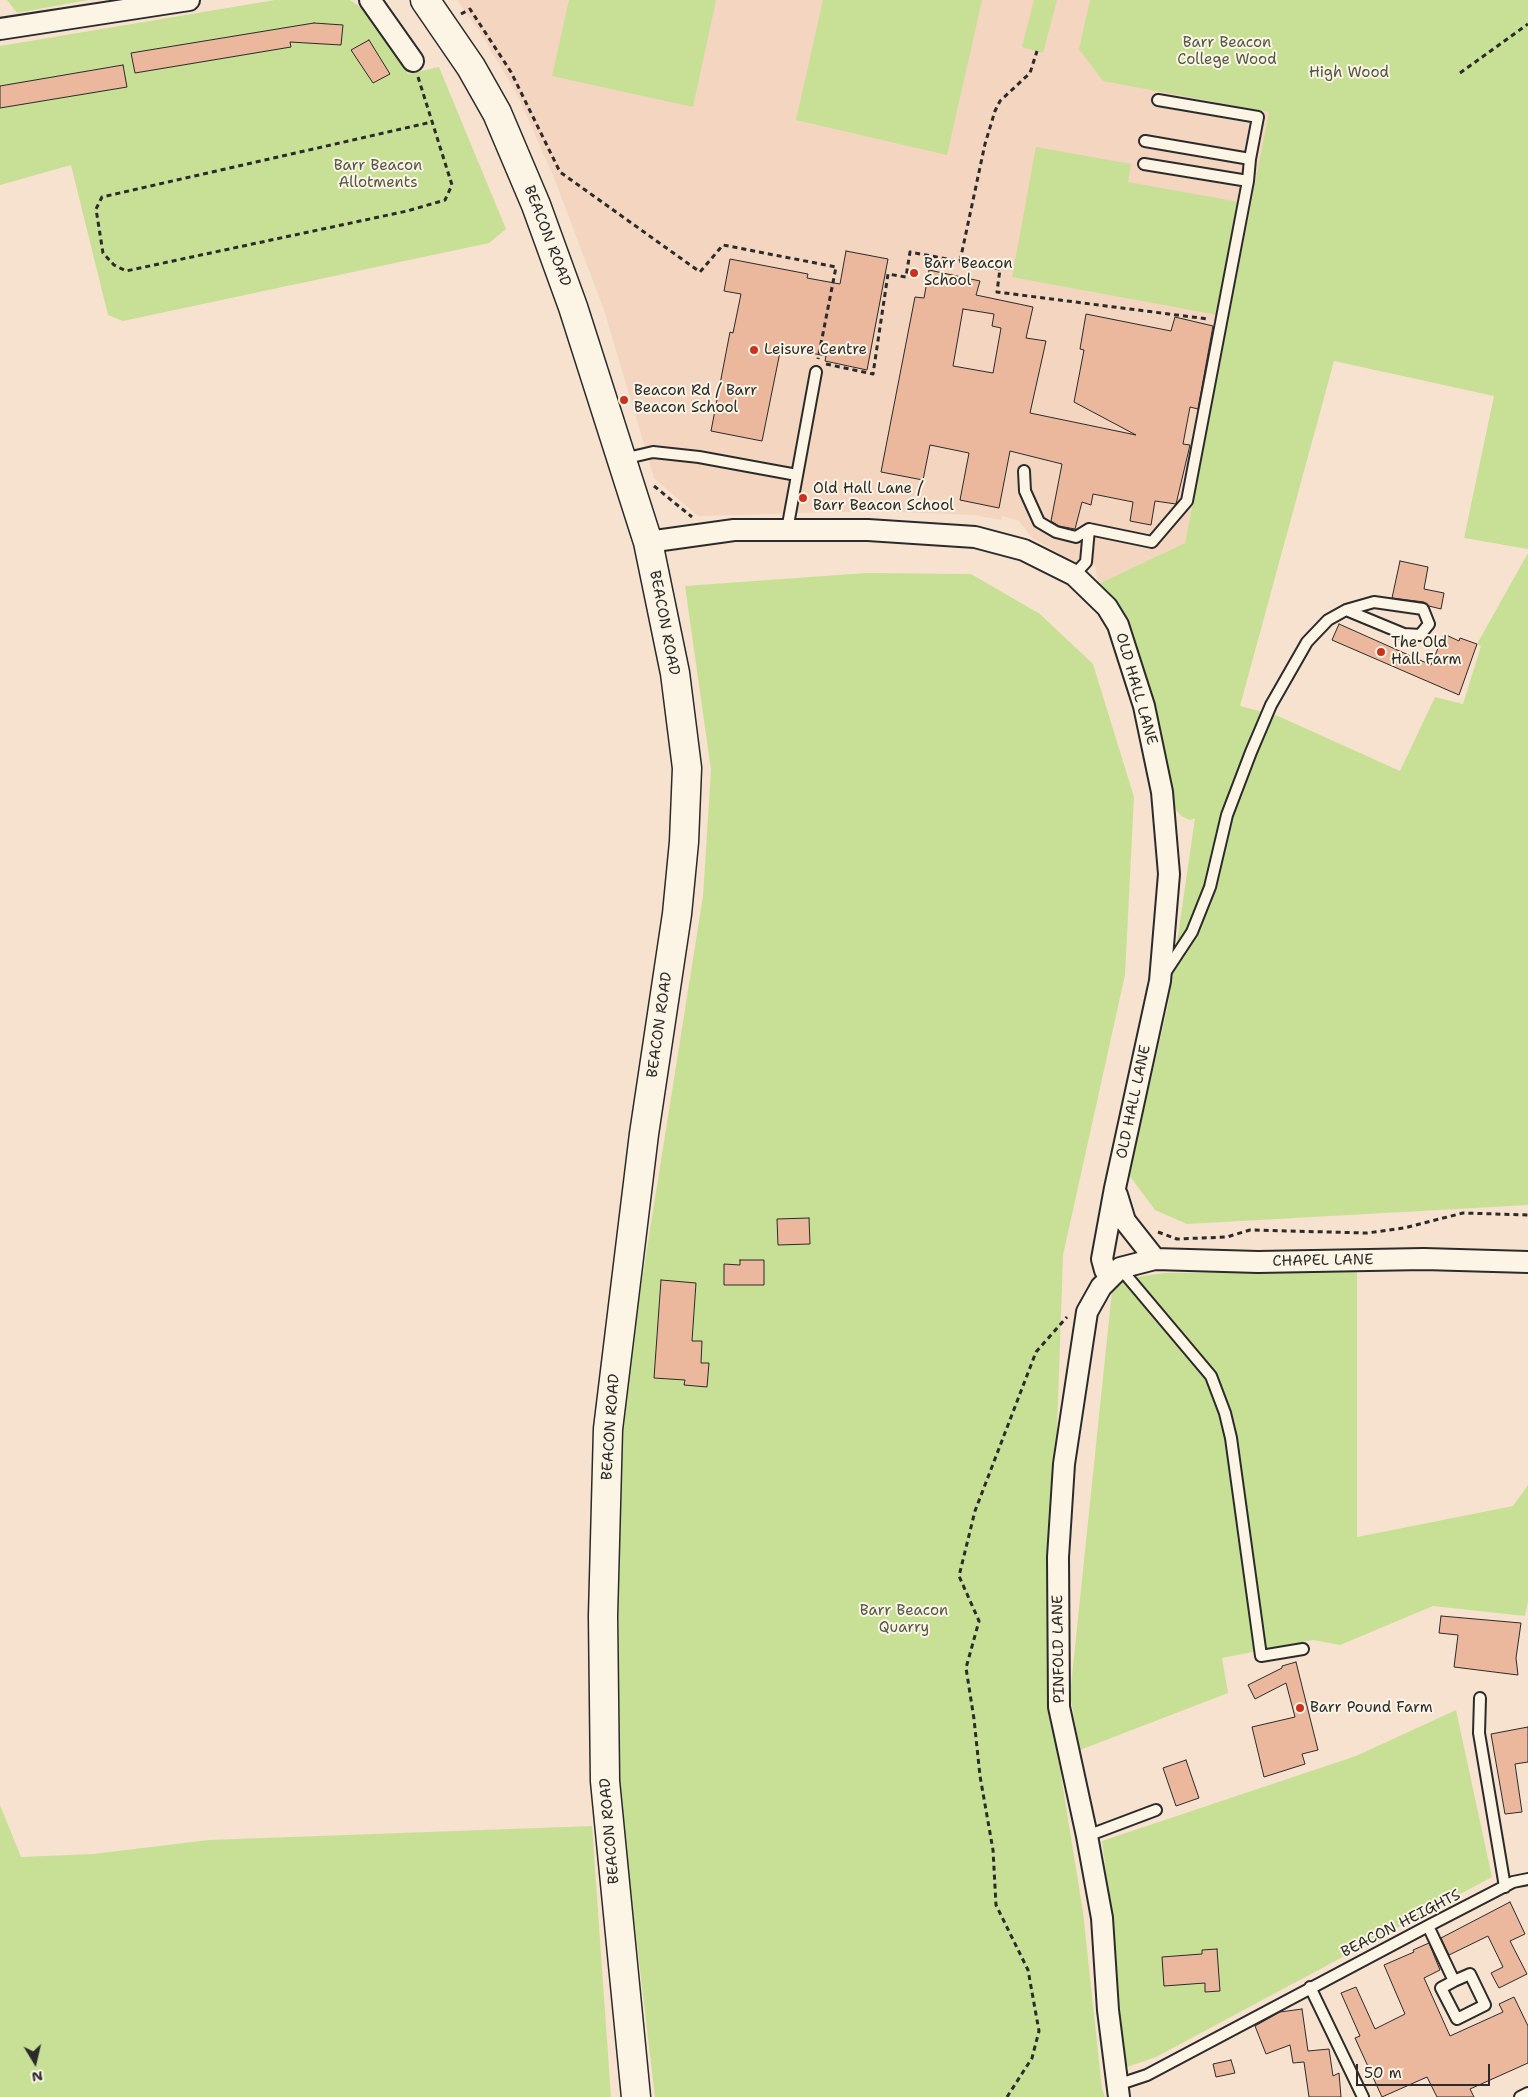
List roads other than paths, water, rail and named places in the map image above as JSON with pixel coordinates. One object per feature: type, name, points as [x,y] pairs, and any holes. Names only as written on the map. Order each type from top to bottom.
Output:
[{"type":"main road","name":"BEACON ROAD","points":[[425,0],[471,67],[501,122],[536,205],[573,307],[634,457],[648,542],[675,673],[686,768],[684,842],[677,914],[644,1134],[608,1429],[603,1616],[605,1781],[636,2097]]},
{"type":"street","points":[[0,29],[189,0]]},
{"type":"street","points":[[370,0],[413,61]]},
{"type":"street","name":"OLD HALL LANE","points":[[648,542],[734,530],[868,530],[974,537],[1024,550],[1074,575],[1107,607],[1118,625],[1144,706],[1162,792],[1169,874],[1160,980],[1115,1188],[1102,1259],[1105,1270],[1115,1272]]},
{"type":"street","name":"OLD HALL LANE","points":[[1115,1188],[1125,1221],[1155,1259]]},
{"type":"street","name":"CHAPEL LANE","points":[[1115,1272],[1155,1259],[1258,1262],[1424,1259],[1528,1262]]},
{"type":"street","name":"PINFOLD LANE","points":[[1115,1272],[1101,1287],[1087,1312],[1064,1464],[1058,1556],[1059,1707],[1087,1836],[1102,1918],[1108,2010],[1118,2091]]},
{"type":"lane","points":[[1024,470],[1025,491],[1039,522],[1056,532],[1076,537],[1089,529],[1152,542],[1187,501],[1248,181],[1258,117],[1158,100]]},
{"type":"lane","points":[[1145,141],[1250,159]]},
{"type":"lane","points":[[1144,164],[1248,181]]},
{"type":"lane","points":[[787,530],[816,372]]},
{"type":"lane","points":[[634,457],[653,452],[699,457],[797,475]]},
{"type":"lane","points":[[1074,575],[1086,562],[1089,529]]},
{"type":"lane","points":[[1160,980],[1192,932],[1210,887],[1227,815],[1271,705],[1307,642],[1328,620],[1346,610],[1374,602],[1423,609],[1429,624],[1420,635],[1404,634],[1346,610]]},
{"type":"lane","points":[[1115,1272],[1211,1376],[1225,1413],[1231,1438],[1261,1656],[1303,1648]]},
{"type":"lane","points":[[1480,1698],[1479,1732],[1505,1887]]},
{"type":"lane","points":[[1087,1836],[1156,1810]]},
{"type":"lane","name":"BEACON HEIGHTS","points":[[1118,2091],[1310,1987],[1505,1887],[1528,1879]]},
{"type":"lane","points":[[1428,1926],[1454,1981]]},
{"type":"lane","points":[[1470,1974],[1485,2005],[1457,2019],[1441,1988],[1454,1981],[1470,1974]]},
{"type":"lane","points":[[1310,1987],[1363,2097]]},
{"type":"lane","points":[[1520,2097],[1528,2093]]},
{"type":"place","name":"Barr Beacon School","points":[[914,273]]},
{"type":"place","name":"Leisure Centre","points":[[754,350]]},
{"type":"place","name":"Beacon Rd / Barr Beacon School","points":[[624,400]]},
{"type":"place","name":"Old Hall Lane / Barr Beacon School","points":[[803,498]]},
{"type":"place","name":"The Old Hall Farm","points":[[1381,652]]},
{"type":"place","name":"Barr Pound Farm","points":[[1300,1708]]},
{"type":"park label","name":"Barr Beacon College Wood","points":[[1227,52]]},
{"type":"park label","name":"High Wood","points":[[1349,73]]},
{"type":"park label","name":"Barr Beacon Allotments","points":[[378,174]]},
{"type":"park label","name":"Barr Beacon Quarry","points":[[904,1620]]}]
